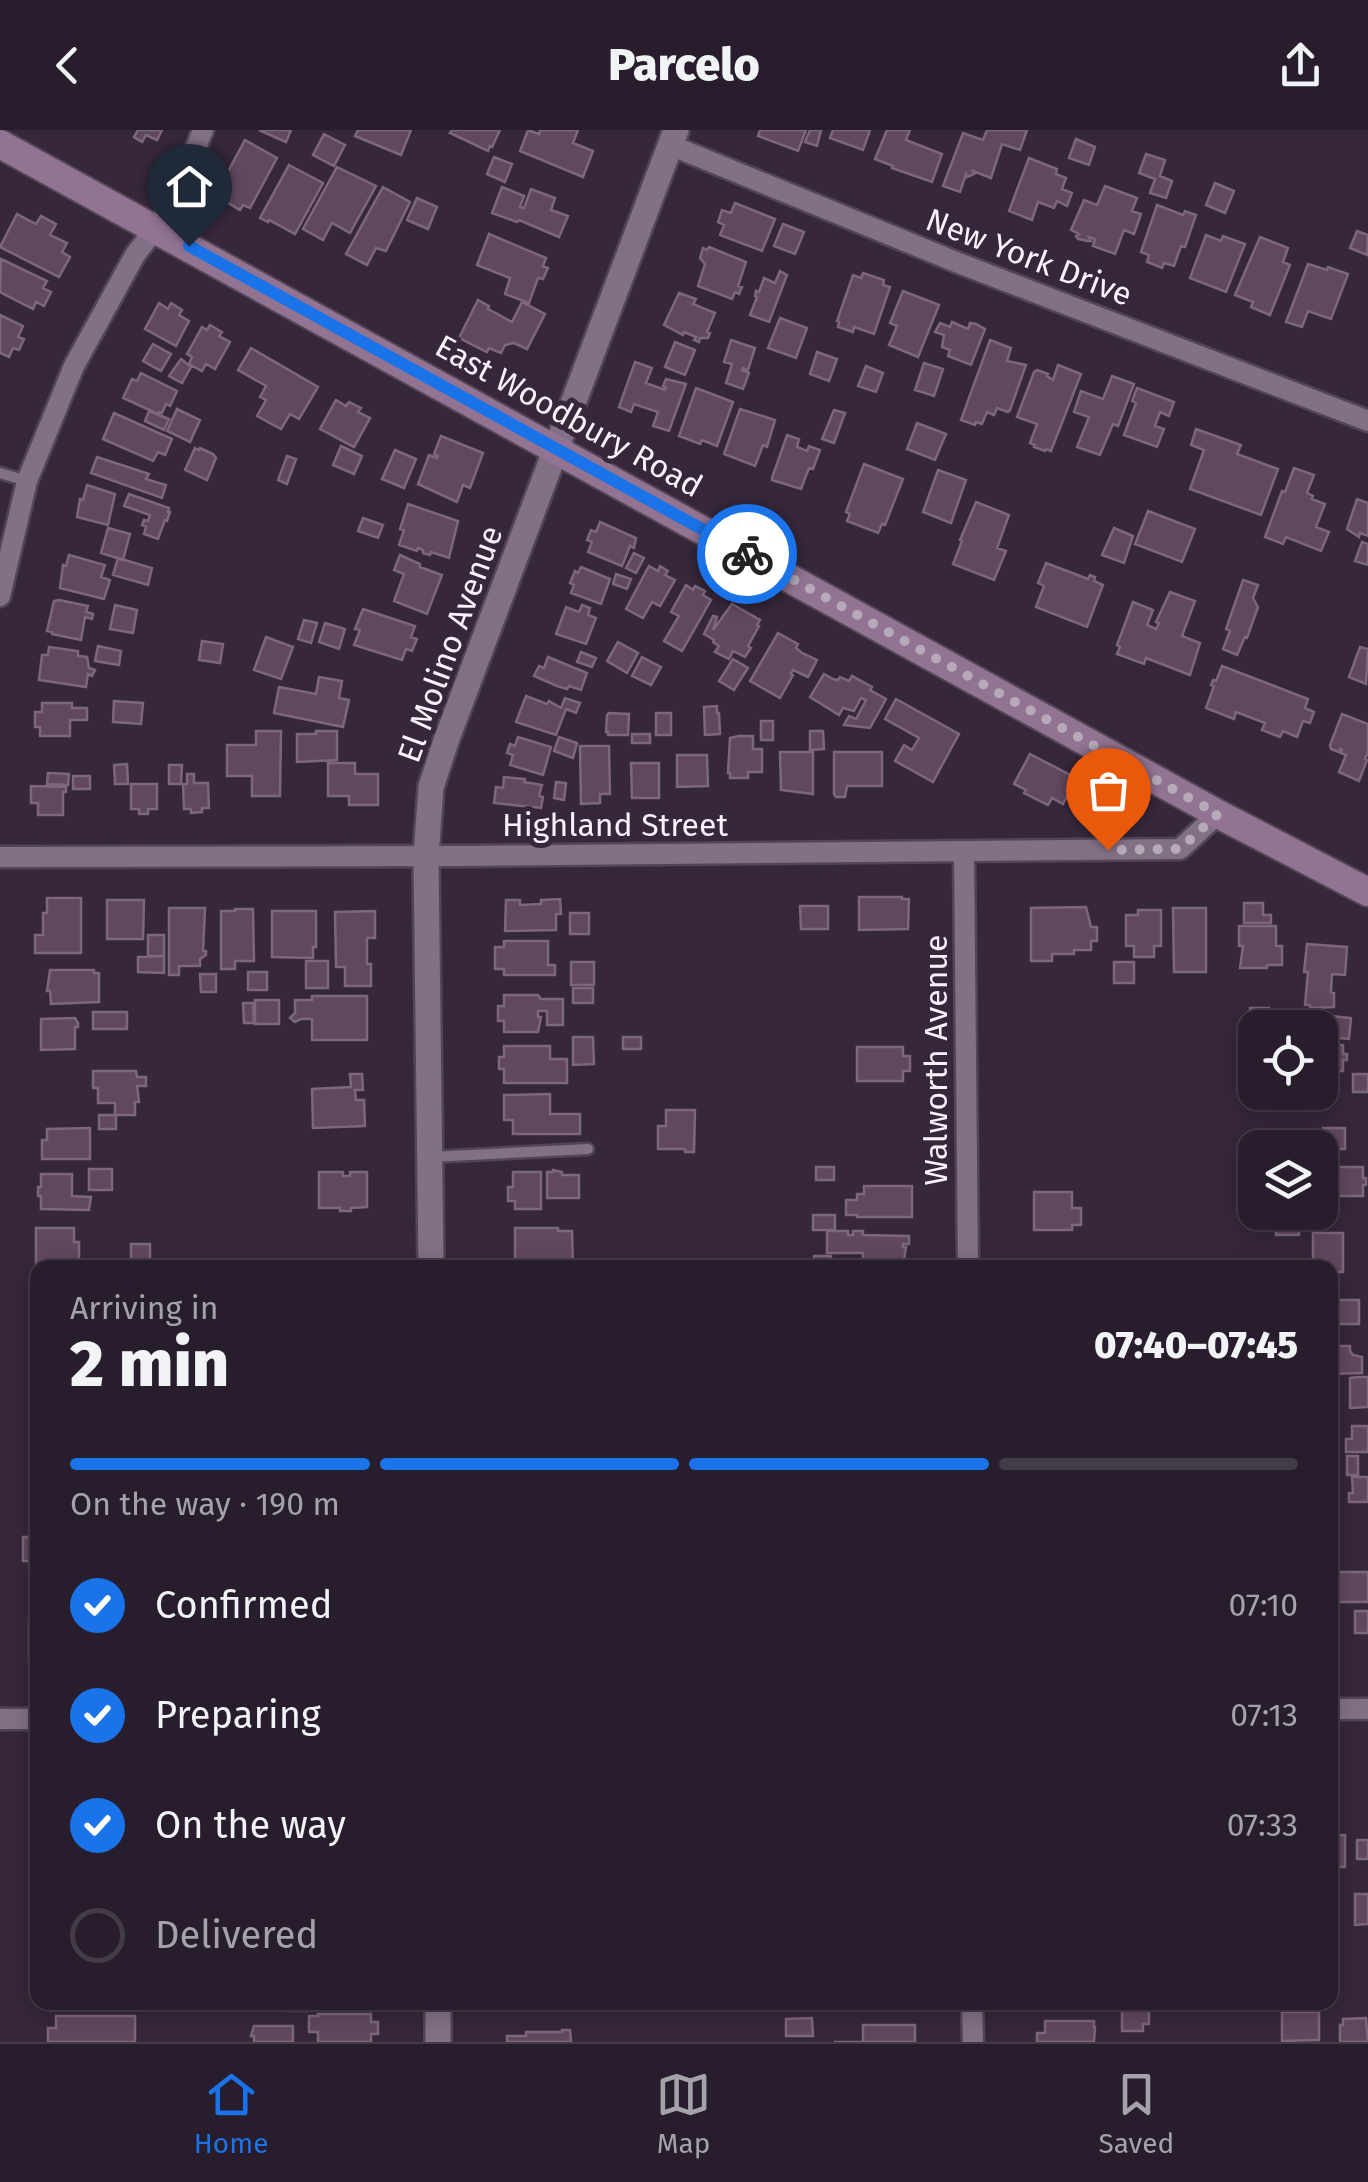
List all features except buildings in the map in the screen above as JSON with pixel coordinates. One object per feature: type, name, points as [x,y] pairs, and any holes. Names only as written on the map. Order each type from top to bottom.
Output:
[{"type":"main road","name":"East Woodbury Road","points":[[0,144],[1218,814],[1368,892]]},
{"type":"street","points":[[0,596],[27,481],[74,366],[135,255],[173,205],[203,130]]},
{"type":"street","name":"New York Drive","points":[[673,137],[992,276],[1368,421]]},
{"type":"street","name":"El Molino Avenue","points":[[431,1260],[426,856],[431,788],[673,137]]},
{"type":"street","name":"Highland Street","points":[[0,857],[1180,849],[1218,814]]},
{"type":"street","name":"Walworth Avenue","points":[[964,852],[968,1260]]},
{"type":"street","points":[[1338,1709],[1368,1708]]},
{"type":"street","points":[[0,1719],[30,1719]]},
{"type":"street","points":[[438,2010],[438,2042]]},
{"type":"street","points":[[972,2010],[973,2042]]},
{"type":"lane","points":[[0,473],[27,481]]},
{"type":"lane","points":[[430,1157],[588,1149]]},
{"type":"way so far","points":[[747,554],[1218,814],[1180,849],[1108,850]]},
{"type":"route","points":[[189,246],[747,554]]}]
